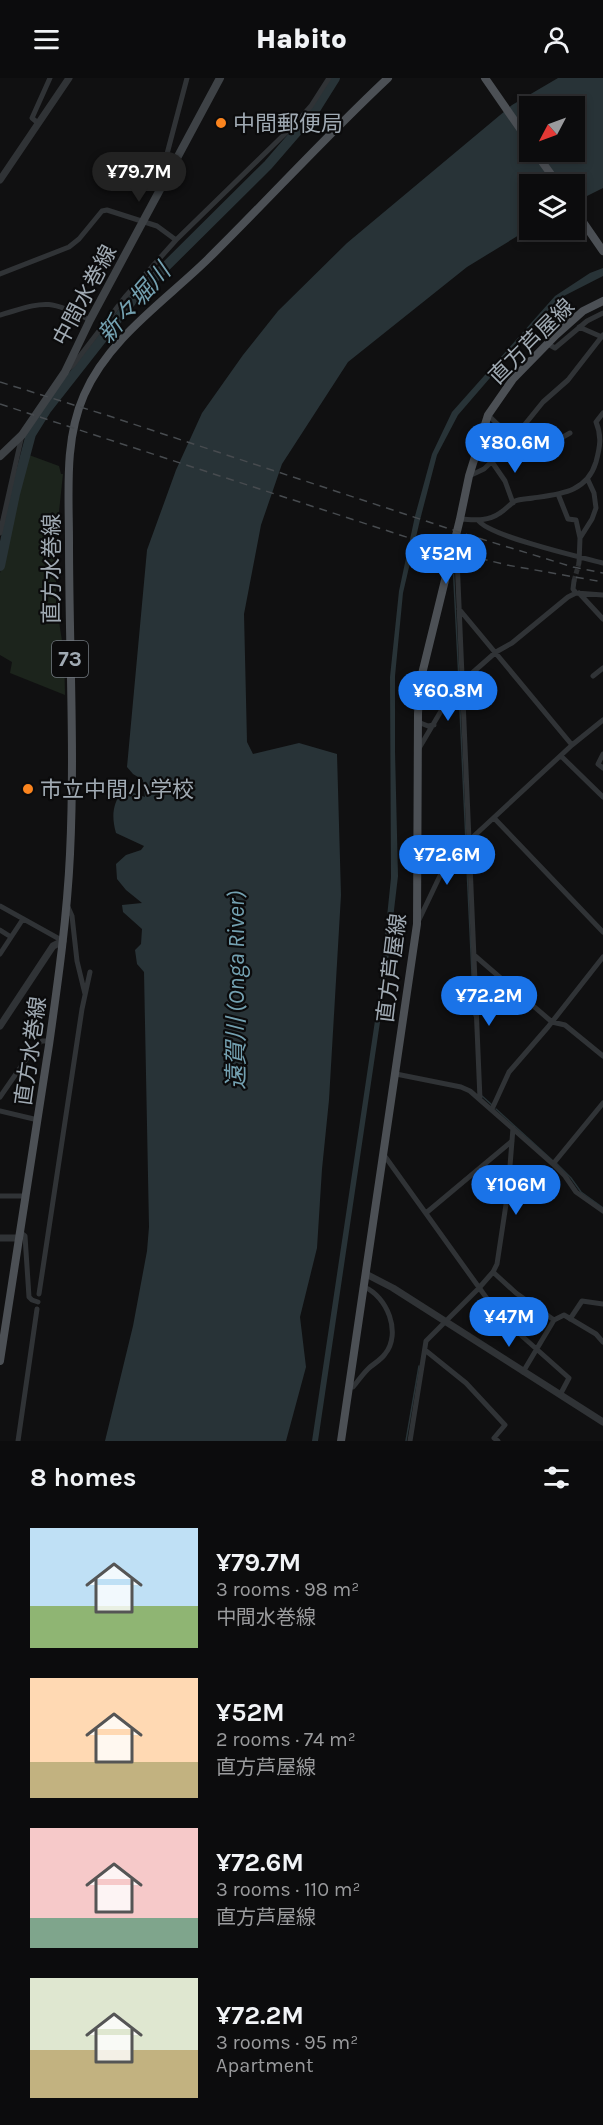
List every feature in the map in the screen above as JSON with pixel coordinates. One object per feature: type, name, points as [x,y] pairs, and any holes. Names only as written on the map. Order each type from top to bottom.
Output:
[{"type":"main road","name":"中間水巻線","points":[[0,456],[22,435],[65,372],[90,320],[220,78]]},
{"type":"main road","points":[[485,78],[519,127]]},
{"type":"main road","name":"直方水巻線","points":[[0,1361],[38,1120],[67,906],[72,797],[69,460],[74,425],[84,396],[98,369],[123,339],[211,256],[385,79]]},
{"type":"main road","points":[[585,225],[603,251]]},
{"type":"main road","name":"直方芦屋線","points":[[341,1441],[417,924],[418,722],[421,678],[469,476],[488,415],[513,379],[548,344],[583,311],[603,301]]},
{"type":"street","points":[[38,123],[32,118],[50,78]]},
{"type":"street","points":[[1,175],[69,78]]},
{"type":"street","points":[[157,195],[188,78]]},
{"type":"street","points":[[65,372],[73,365],[125,297],[176,240],[297,122],[311,106],[329,78]]},
{"type":"street","points":[[0,274],[69,247],[80,239],[102,211],[107,210],[157,226],[176,240]]},
{"type":"street","points":[[0,315],[48,303],[65,307],[90,320]]},
{"type":"street","points":[[548,344],[555,348],[579,327],[603,313]]},
{"type":"street","points":[[469,476],[484,469],[492,462],[543,402],[568,380],[602,336],[579,327]]},
{"type":"street","points":[[460,519],[491,518],[516,501],[572,490],[588,480],[593,472],[600,447],[596,422],[603,413]]},
{"type":"street","points":[[488,415],[513,439]]},
{"type":"street","points":[[483,446],[499,425]]},
{"type":"street","points":[[535,454],[570,433]]},
{"type":"street","points":[[0,533],[22,435]]},
{"type":"street","points":[[492,462],[505,481],[513,503]]},
{"type":"street","points":[[580,538],[596,508],[594,493],[588,480]]},
{"type":"street","points":[[558,494],[568,519],[576,520],[580,538],[580,560]]},
{"type":"street","points":[[478,520],[481,525],[492,530],[580,560],[603,563]]},
{"type":"street","points":[[452,554],[457,558],[480,1099]]},
{"type":"street","points":[[574,581],[573,590],[603,620]]},
{"type":"street","points":[[418,750],[454,689],[496,652],[512,643],[568,597],[577,593],[603,595]]},
{"type":"street","points":[[459,609],[572,746]]},
{"type":"street","points":[[592,676],[603,668]]},
{"type":"street","points":[[417,924],[447,861],[603,720]]},
{"type":"street","points":[[418,722],[428,726],[434,725]]},
{"type":"street","points":[[603,754],[598,764],[603,768]]},
{"type":"street","points":[[561,756],[603,797]]},
{"type":"street","points":[[494,818],[603,932]]},
{"type":"street","points":[[0,906],[63,941]]},
{"type":"street","points":[[67,906],[72,916],[76,961],[85,994]]},
{"type":"street","points":[[0,954],[24,919]]},
{"type":"street","points":[[0,930],[11,937]]},
{"type":"street","points":[[1,1023],[53,946],[63,941]]},
{"type":"street","points":[[474,955],[552,1022],[565,1025],[603,1056]]},
{"type":"street","points":[[492,1109],[509,1072],[603,957]]},
{"type":"street","points":[[39,1294],[90,972]]},
{"type":"street","points":[[0,1097],[36,1045],[42,1041],[49,1041]]},
{"type":"street","points":[[396,1074],[461,1087],[480,1099],[553,1164],[576,1192],[603,1211]]},
{"type":"street","points":[[553,1164],[603,1103]]},
{"type":"street","points":[[0,1111],[38,1120]]},
{"type":"street","points":[[410,1441],[426,1341],[479,1288],[497,1264],[508,1191],[513,1128]]},
{"type":"street","points":[[426,1213],[512,1141]]},
{"type":"street","points":[[384,1155],[493,1307],[569,1378],[560,1395]]},
{"type":"street","points":[[0,1196],[26,1196]]},
{"type":"street","points":[[0,1238],[25,1236],[29,1297],[38,1302]]},
{"type":"street","points":[[493,1272],[516,1293],[554,1320]]},
{"type":"street","points":[[366,1274],[393,1288],[603,1422]]},
{"type":"street","points":[[349,1387],[353,1387],[366,1371],[386,1353],[393,1337],[387,1309],[376,1294],[364,1287]]},
{"type":"street","points":[[570,1319],[582,1301],[602,1303]]},
{"type":"street","points":[[18,1441],[37,1309]]},
{"type":"street","points":[[523,1371],[554,1320],[564,1315],[596,1334],[603,1342]]},
{"type":"street","points":[[425,1350],[466,1383],[505,1425],[494,1438],[498,1441]]},
{"type":"shaded area","points":[[29,455],[59,466],[63,474],[56,540],[56,602],[64,654],[65,695],[10,673],[12,662],[0,655],[0,573]]},
{"type":"water","name":"遠賀川 (Onga River)","points":[[558,78],[603,78],[603,188],[585,197],[585,174],[519,174],[519,235],[467,267],[348,362],[282,464],[261,525],[244,614],[247,742],[253,754],[299,743],[337,754],[341,895],[329,1100],[317,1248],[300,1317],[306,1367],[286,1441],[105,1441],[133,1326],[147,1251],[149,1227],[144,972],[137,964],[135,950],[141,944],[142,929],[123,912],[122,905],[142,903],[117,879],[116,864],[126,855],[141,850],[144,846],[116,833],[113,815],[123,789],[145,797],[143,780],[127,767],[147,550],[176,470],[202,413],[278,311],[347,243],[519,101],[519,162],[585,162],[585,96],[527,96]]},
{"type":"water","points":[[603,268],[603,276],[558,299],[458,415],[437,455],[420,520],[403,593],[395,676],[398,876],[384,995],[318,1441],[312,1441],[379,994],[391,878],[390,677],[399,591],[415,516],[432,454],[452,412],[555,296],[590,273]]},
{"type":"waterway","name":"新々堀川","points":[[0,566],[15,494],[31,434],[46,410],[134,298],[268,165],[313,113],[335,78]]},
{"type":"waterway","points":[[453,562],[459,680]]},
{"type":"waterway","points":[[459,688],[466,842]]},
{"type":"waterway","points":[[466,847],[474,1016]]},
{"type":"waterway","points":[[482,1096],[492,1105]]},
{"type":"waterway","points":[[496,1109],[552,1160]]},
{"type":"waterway","points":[[556,1163],[581,1192],[603,1208]]},
{"type":"waterway","points":[[406,1441],[419,1366]]},
{"type":"tunnel","points":[[574,581],[579,563]]},
{"type":"railway","points":[[0,382],[462,533],[573,567],[603,573]]},
{"type":"railway","points":[[0,404],[446,550],[507,565],[603,582]]},
{"type":"place","name":"中間郵便局","points":[[221,123]]},
{"type":"place","name":"市立中間小学校","points":[[28,789]]}]
